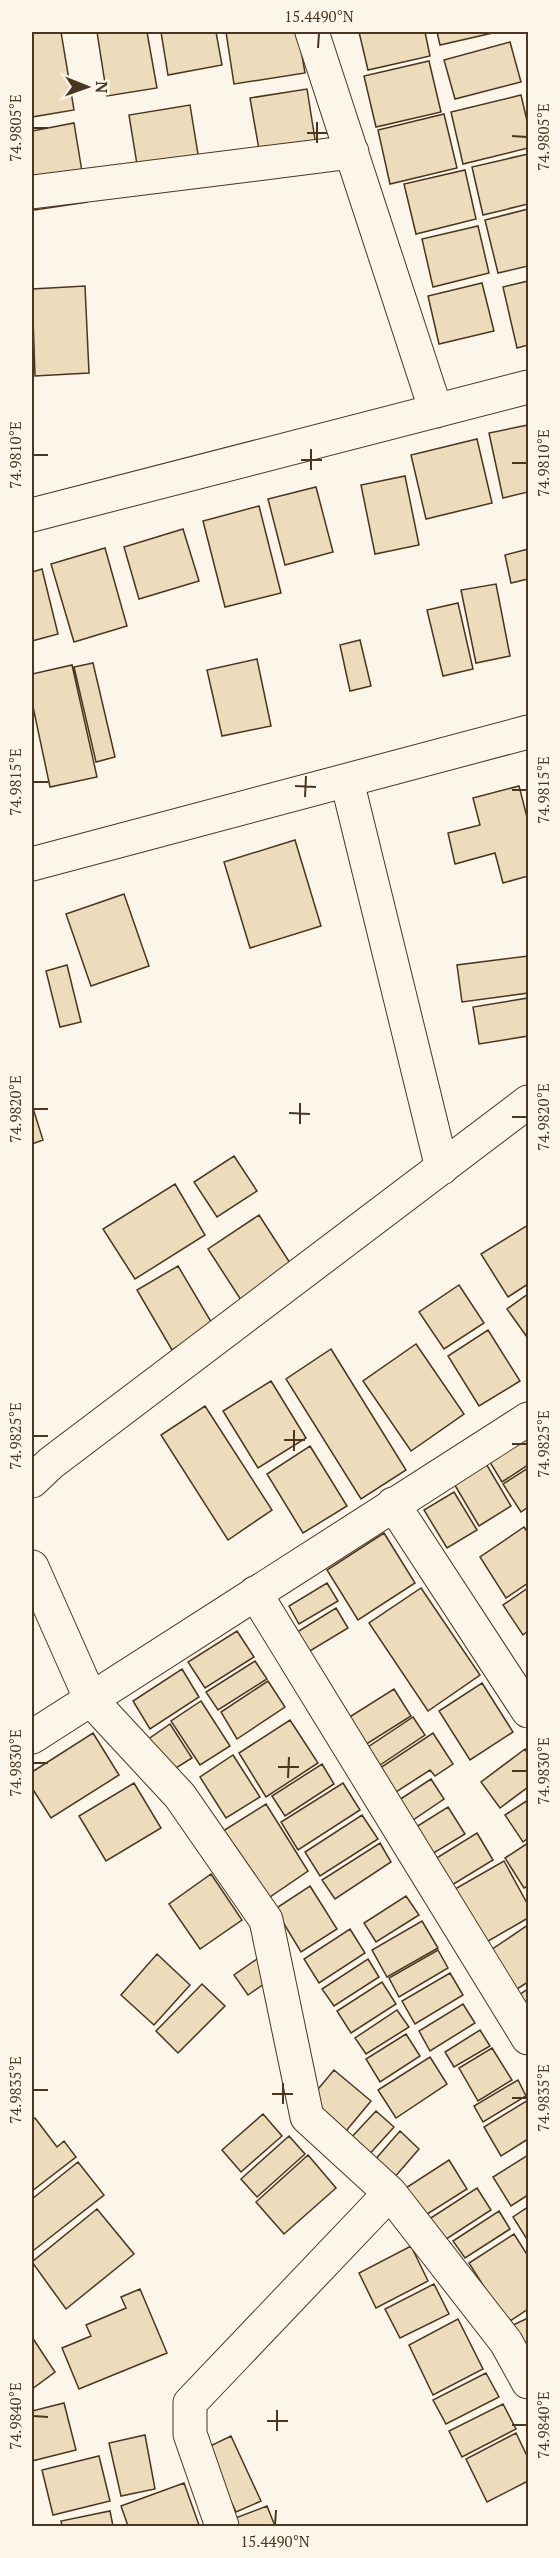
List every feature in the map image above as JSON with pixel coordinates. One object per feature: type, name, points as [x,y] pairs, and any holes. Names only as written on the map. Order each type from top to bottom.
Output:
[{"type":"street","points":[[312,32],[436,411]]},
{"type":"street","points":[[32,192],[352,152]]},
{"type":"street","points":[[32,515],[528,387]]},
{"type":"street","points":[[32,864],[528,732]]},
{"type":"street","points":[[348,781],[442,1167]]},
{"type":"street","points":[[33,1470],[528,1102]]},
{"type":"street","points":[[32,1737],[528,1419]]},
{"type":"street","points":[[393,1504],[528,1711]]},
{"type":"street","points":[[32,1566],[92,1698],[180,1796],[266,1920],[307,2117],[390,2193],[506,2342],[528,2382]]},
{"type":"street","points":[[255,1593],[528,2038]]},
{"type":"street","points":[[222,2526],[190,2434],[190,2403],[390,2193]]},
{"type":"building","points":[[32,32],[61,32],[74,110],[32,117]]},
{"type":"building","points":[[97,32],[147,32],[157,88],[107,96]]},
{"type":"building","points":[[161,32],[216,32],[222,65],[168,75]]},
{"type":"building","points":[[226,32],[298,32],[305,73],[234,84]]},
{"type":"building","points":[[359,32],[425,32],[430,56],[368,70]]},
{"type":"building","points":[[437,32],[497,32],[440,45]]},
{"type":"building","points":[[510,42],[521,82],[455,99],[444,60]]},
{"type":"building","points":[[429,61],[441,112],[376,127],[364,76]]},
{"type":"building","points":[[307,89],[317,152],[261,161],[250,98]]},
{"type":"building","points":[[521,95],[528,125],[528,148],[463,164],[451,112]]},
{"type":"building","points":[[190,105],[202,179],[141,189],[129,115]]},
{"type":"building","points":[[444,114],[457,168],[390,184],[378,130]]},
{"type":"building","points":[[74,123],[87,202],[35,210],[32,192],[32,131]]},
{"type":"building","points":[[528,154],[528,204],[483,215],[472,167]]},
{"type":"building","points":[[465,170],[476,219],[416,234],[404,184]]},
{"type":"building","points":[[528,209],[528,266],[498,273],[485,220]]},
{"type":"building","points":[[478,226],[489,273],[433,287],[422,239]]},
{"type":"building","points":[[528,281],[528,345],[517,348],[503,287]]},
{"type":"building","points":[[482,283],[494,331],[439,344],[428,296]]},
{"type":"building","points":[[85,286],[89,373],[35,376],[32,289]]},
{"type":"building","points":[[528,425],[528,492],[503,498],[489,433]]},
{"type":"building","points":[[477,439],[492,503],[426,519],[411,455]]},
{"type":"building","points":[[405,476],[419,545],[375,554],[361,485]]},
{"type":"building","points":[[316,487],[333,552],[285,565],[268,499]]},
{"type":"building","points":[[259,506],[281,593],[225,607],[203,521]]},
{"type":"building","points":[[183,529],[199,581],[139,599],[124,547]]},
{"type":"building","points":[[105,548],[127,626],[74,642],[51,564]]},
{"type":"building","points":[[528,549],[528,579],[511,583],[505,555]]},
{"type":"building","points":[[42,569],[58,634],[32,641],[32,572]]},
{"type":"building","points":[[496,584],[510,656],[476,663],[461,590]]},
{"type":"building","points":[[458,603],[473,669],[443,676],[427,610]]},
{"type":"building","points":[[360,640],[371,686],[350,691],[340,645]]},
{"type":"building","points":[[257,659],[271,726],[222,736],[207,670]]},
{"type":"building","points":[[93,663],[115,757],[96,762],[74,667]]},
{"type":"building","points":[[72,665],[97,777],[50,787],[32,702],[32,674]]},
{"type":"building","points":[[519,786],[528,821],[528,876],[503,883],[495,853],[455,864],[448,833],[480,825],[473,798]]},
{"type":"building","points":[[295,840],[321,926],[250,948],[224,862]]},
{"type":"building","points":[[124,894],[149,966],[91,986],[66,914]]},
{"type":"building","points":[[528,956],[528,993],[462,1002],[457,965]]},
{"type":"building","points":[[67,965],[81,1022],[60,1027],[46,971]]},
{"type":"building","points":[[528,998],[528,1036],[479,1044],[473,1007]]},
{"type":"building","points":[[32,1105],[43,1140],[32,1144]]},
{"type":"building","points":[[234,1156],[257,1191],[217,1217],[194,1182]]},
{"type":"building","points":[[175,1184],[205,1235],[135,1279],[103,1229]]},
{"type":"building","points":[[259,1215],[292,1266],[241,1300],[208,1249]]},
{"type":"building","points":[[528,1225],[528,1284],[508,1297],[481,1254]]},
{"type":"building","points":[[178,1266],[213,1325],[172,1350],[137,1290]]},
{"type":"building","points":[[459,1285],[484,1323],[444,1349],[419,1312]]},
{"type":"building","points":[[528,1294],[528,1336],[527,1337],[507,1309]]},
{"type":"building","points":[[488,1330],[520,1381],[479,1406],[448,1356]]},
{"type":"building","points":[[416,1344],[464,1414],[411,1451],[363,1381]]},
{"type":"building","points":[[331,1349],[406,1470],[361,1499],[286,1379]]},
{"type":"building","points":[[271,1381],[306,1438],[258,1468],[223,1411]]},
{"type":"building","points":[[205,1406],[272,1510],[228,1540],[161,1435]]},
{"type":"building","points":[[528,1433],[528,1465],[502,1482],[488,1459]]},
{"type":"building","points":[[310,1446],[347,1506],[303,1533],[267,1474]]},
{"type":"building","points":[[485,1462],[511,1506],[479,1526],[453,1482]]},
{"type":"building","points":[[528,1468],[528,1507],[521,1512],[503,1484]]},
{"type":"building","points":[[454,1492],[477,1530],[447,1548],[424,1510]]},
{"type":"building","points":[[524,1527],[528,1533],[528,1583],[506,1598],[480,1557]]},
{"type":"building","points":[[384,1533],[415,1583],[358,1620],[327,1570]]},
{"type":"building","points":[[327,1583],[338,1601],[299,1624],[289,1606]]},
{"type":"building","points":[[421,1588],[480,1675],[428,1711],[369,1623]]},
{"type":"building","points":[[528,1588],[528,1631],[523,1635],[503,1605]]},
{"type":"building","points":[[336,1608],[348,1628],[305,1654],[294,1634]]},
{"type":"building","points":[[237,1631],[254,1657],[205,1688],[188,1662]]},
{"type":"building","points":[[255,1661],[267,1679],[218,1710],[206,1692]]},
{"type":"building","points":[[182,1669],[199,1697],[150,1729],[133,1701]]},
{"type":"building","points":[[268,1681],[285,1707],[237,1739],[221,1712]]},
{"type":"building","points":[[482,1683],[513,1732],[470,1760],[439,1711]]},
{"type":"building","points":[[394,1689],[411,1716],[357,1750],[340,1723]]},
{"type":"building","points":[[201,1701],[230,1746],[200,1765],[171,1721]]},
{"type":"building","points":[[413,1717],[425,1735],[380,1765],[368,1747]]},
{"type":"building","points":[[290,1720],[318,1763],[266,1797],[239,1753]]},
{"type":"building","points":[[170,1724],[192,1758],[168,1773],[147,1740]]},
{"type":"building","points":[[93,1733],[119,1775],[51,1818],[32,1788],[32,1772]]},
{"type":"building","points":[[433,1733],[453,1764],[435,1776],[430,1770],[393,1794],[377,1770]]},
{"type":"building","points":[[525,1749],[528,1754],[528,1787],[500,1808],[481,1782]]},
{"type":"building","points":[[233,1755],[260,1797],[226,1818],[200,1777]]},
{"type":"building","points":[[322,1764],[334,1784],[285,1816],[272,1796]]},
{"type":"building","points":[[431,1779],[444,1799],[413,1820],[399,1800]]},
{"type":"building","points":[[134,1783],[161,1828],[106,1861],[79,1816]]},
{"type":"building","points":[[343,1783],[360,1810],[298,1850],[281,1822]]},
{"type":"building","points":[[528,1800],[528,1838],[523,1842],[505,1815]]},
{"type":"building","points":[[266,1804],[308,1871],[267,1899],[223,1831]]},
{"type":"building","points":[[448,1807],[465,1834],[432,1854],[416,1827]]},
{"type":"building","points":[[362,1815],[378,1839],[320,1876],[305,1852]]},
{"type":"building","points":[[477,1833],[493,1860],[452,1885],[435,1859]]},
{"type":"building","points":[[380,1843],[391,1862],[335,1899],[322,1880]]},
{"type":"building","points":[[528,1843],[528,1886],[524,1888],[505,1858]]},
{"type":"building","points":[[504,1861],[528,1905],[528,1918],[478,1947],[448,1893]]},
{"type":"building","points":[[211,1874],[242,1920],[200,1949],[169,1904]]},
{"type":"building","points":[[310,1886],[337,1929],[301,1952],[275,1909]]},
{"type":"building","points":[[406,1896],[419,1915],[376,1942],[364,1923]]},
{"type":"building","points":[[422,1921],[438,1948],[387,1977],[372,1950]]},
{"type":"building","points":[[528,1925],[528,1982],[514,1991],[488,1952]]},
{"type":"building","points":[[350,1929],[365,1953],[319,1983],[304,1959]]},
{"type":"building","points":[[438,1950],[448,1968],[399,1997],[389,1978]]},
{"type":"building","points":[[267,1952],[281,1972],[248,1995],[234,1975]]},
{"type":"building","points":[[157,1954],[190,1985],[154,2025],[121,1995]]},
{"type":"building","points":[[368,1959],[379,1977],[334,2006],[322,1989]]},
{"type":"building","points":[[450,1973],[463,1995],[415,2024],[402,2001]]},
{"type":"building","points":[[382,1982],[396,2004],[351,2033],[337,2011]]},
{"type":"building","points":[[202,1984],[225,2006],[178,2053],[156,2031]]},
{"type":"building","points":[[528,1989],[528,2016],[516,1997]]},
{"type":"building","points":[[463,2004],[475,2023],[430,2051],[419,2031]]},
{"type":"building","points":[[397,2010],[409,2027],[366,2054],[355,2038]]},
{"type":"building","points":[[480,2030],[490,2046],[454,2067],[445,2052]]},
{"type":"building","points":[[406,2034],[420,2056],[380,2082],[366,2059]]},
{"type":"building","points":[[492,2048],[512,2080],[478,2101],[459,2068]]},
{"type":"building","points":[[430,2057],[447,2084],[396,2118],[378,2090]]},
{"type":"building","points":[[334,2070],[371,2101],[341,2137],[303,2107]]},
{"type":"building","points":[[518,2080],[526,2096],[483,2122],[474,2106]]},
{"type":"building","points":[[528,2100],[528,2139],[501,2156],[484,2127]]},
{"type":"building","points":[[376,2111],[394,2127],[366,2158],[348,2141]]},
{"type":"building","points":[[263,2114],[282,2136],[241,2172],[222,2150]]},
{"type":"building","points":[[35,2118],[57,2147],[64,2141],[76,2157],[32,2191],[32,2120]]},
{"type":"building","points":[[400,2131],[419,2149],[387,2186],[367,2169]]},
{"type":"building","points":[[289,2136],[305,2154],[257,2197],[241,2179]]},
{"type":"building","points":[[308,2155],[336,2188],[284,2234],[256,2202]]},
{"type":"building","points":[[528,2155],[528,2195],[511,2206],[493,2177]]},
{"type":"building","points":[[449,2160],[467,2189],[413,2223],[395,2195]]},
{"type":"building","points":[[78,2162],[104,2195],[34,2250],[32,2247],[32,2199]]},
{"type":"building","points":[[477,2188],[491,2210],[434,2247],[420,2225]]},
{"type":"building","points":[[528,2207],[528,2241],[513,2217]]},
{"type":"building","points":[[97,2209],[134,2254],[66,2309],[32,2262]]},
{"type":"building","points":[[499,2211],[510,2229],[465,2258],[453,2241]]},
{"type":"building","points":[[514,2234],[528,2256],[528,2309],[507,2323],[469,2263]]},
{"type":"building","points":[[411,2246],[428,2281],[376,2308],[359,2273]]},
{"type":"building","points":[[434,2284],[449,2314],[400,2338],[385,2309]]},
{"type":"building","points":[[140,2289],[167,2353],[79,2389],[62,2348],[91,2336],[86,2325],[126,2308],[121,2297]]},
{"type":"building","points":[[528,2318],[528,2355],[513,2325]]},
{"type":"building","points":[[458,2319],[483,2369],[433,2395],[409,2345]]},
{"type":"building","points":[[32,2337],[55,2372],[32,2389]]},
{"type":"building","points":[[486,2373],[499,2397],[446,2424],[433,2400]]},
{"type":"building","points":[[64,2403],[76,2450],[32,2461],[32,2411]]},
{"type":"building","points":[[503,2404],[516,2429],[462,2457],[449,2431]]},
{"type":"building","points":[[516,2433],[528,2458],[528,2481],[487,2502],[466,2459]]},
{"type":"building","points":[[145,2435],[155,2489],[121,2496],[109,2443]]},
{"type":"building","points":[[231,2436],[261,2501],[236,2512],[206,2448]]},
{"type":"building","points":[[99,2456],[110,2501],[53,2515],[42,2470]]},
{"type":"building","points":[[184,2483],[199,2525],[128,2526],[121,2506]]},
{"type":"building","points":[[267,2506],[275,2526],[227,2526],[225,2522]]},
{"type":"building","points":[[110,2511],[113,2526],[62,2526],[61,2521]]}]
